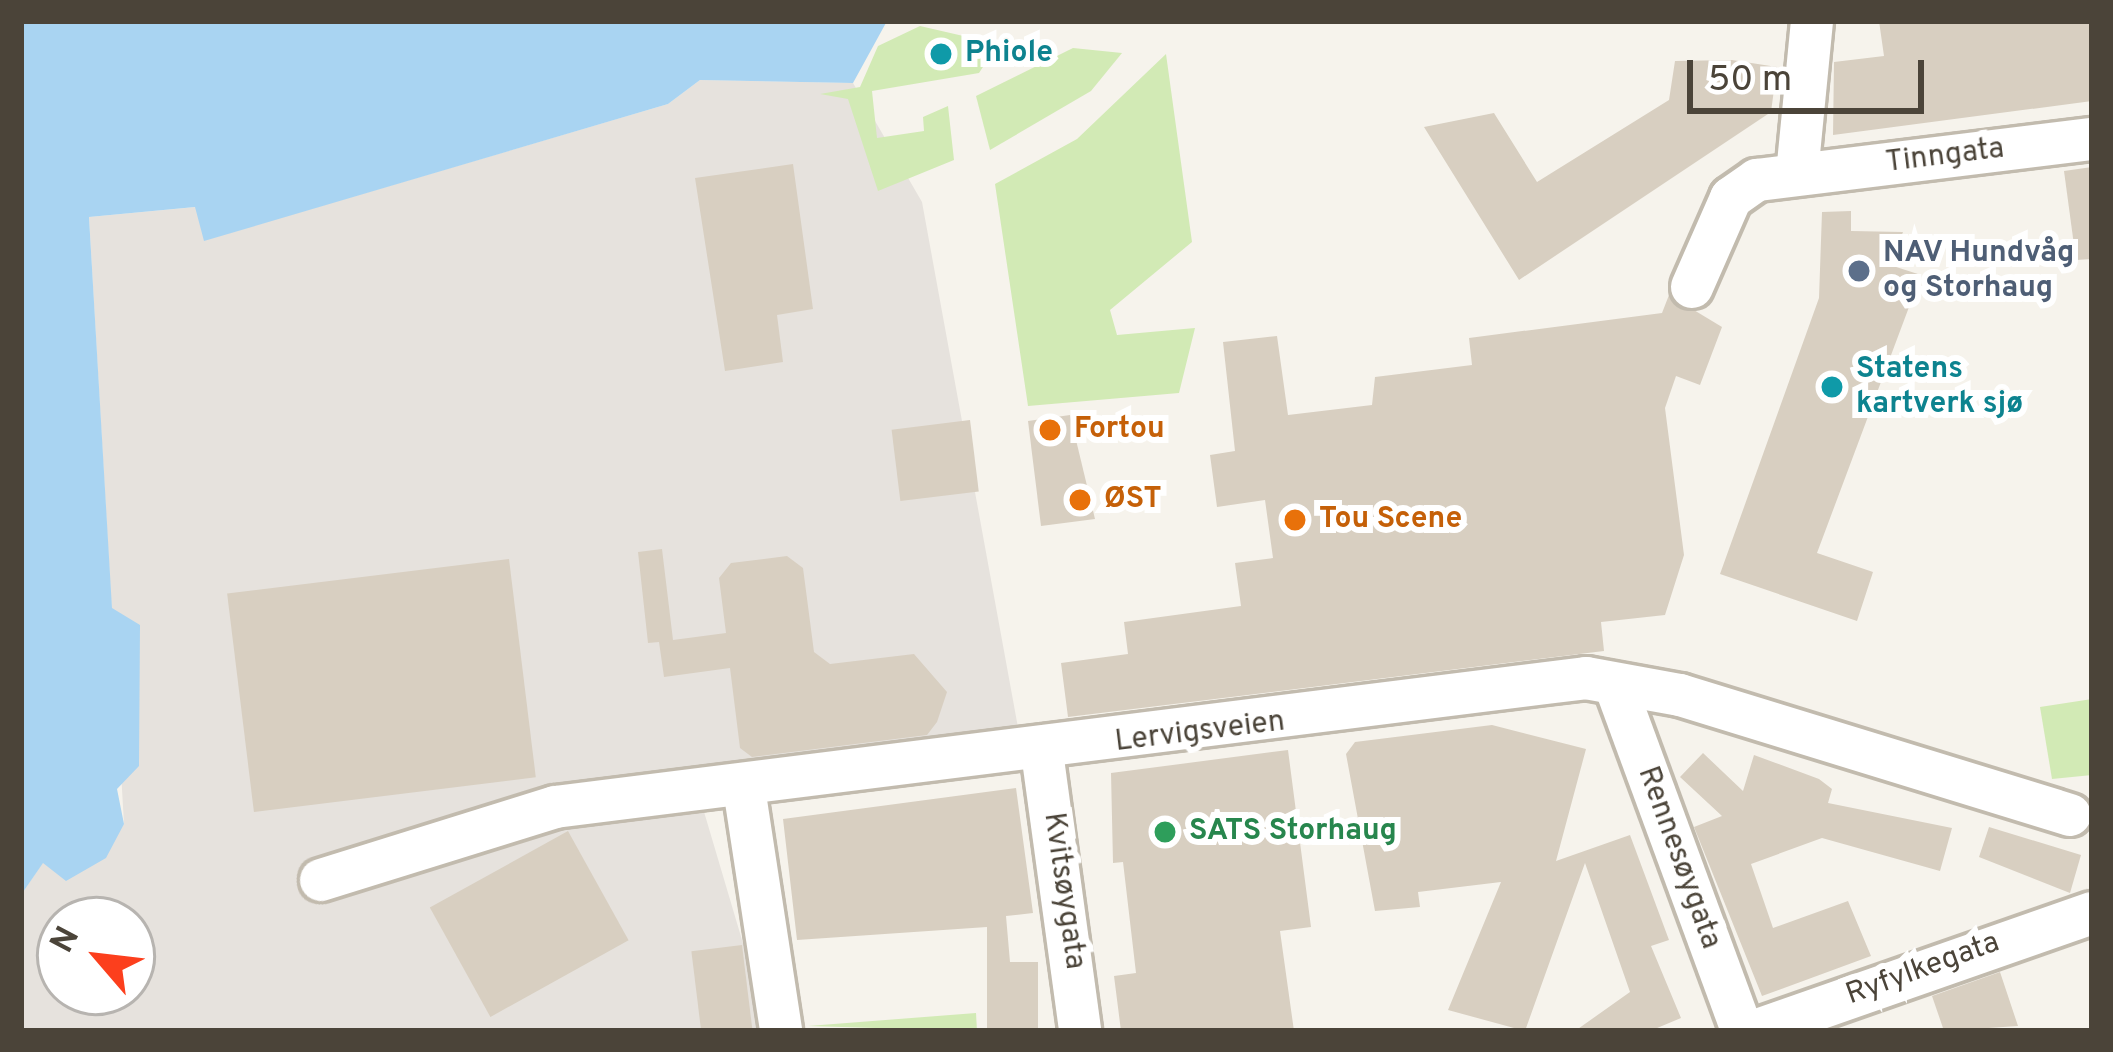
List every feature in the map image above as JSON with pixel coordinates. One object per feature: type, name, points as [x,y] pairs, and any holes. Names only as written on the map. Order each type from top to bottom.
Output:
[{"type":"street","points":[[1797,174],[1812,21]]},
{"type":"street","name":"Tinngata","points":[[1692,287],[1731,198],[1797,174],[2092,140]]},
{"type":"street","name":"Lervigsveien","points":[[321,880],[527,813],[1042,752],[1551,682],[1615,685],[2070,815]]},
{"type":"street","name":"Rennesøygata","points":[[1615,685],[1742,1031]]},
{"type":"street","name":"Kvitsøygata","points":[[1042,752],[1080,1031]]},
{"type":"street","points":[[744,788],[782,1031]]},
{"type":"street","name":"Ryfylkegata","points":[[1755,1031],[2092,913]]},
{"type":"shaded area","points":[[700,80],[853,83],[922,202],[1019,733],[694,778],[769,1031],[21,1031],[21,895],[43,862],[124,824],[89,217],[196,207],[205,240],[668,104]]},
{"type":"green space","points":[[920,26],[998,44],[979,73],[872,91],[877,138],[924,131],[923,117],[948,106],[954,160],[878,191],[848,99],[820,94],[860,87],[878,46]]},
{"type":"green space","points":[[1073,48],[1122,53],[1091,91],[990,150],[976,96]]},
{"type":"green space","points":[[1166,54],[1192,242],[1110,310],[1117,335],[1195,328],[1179,393],[1028,406],[995,184],[1077,139]]},
{"type":"green space","points":[[2092,699],[2092,775],[2052,779],[2040,707]]},
{"type":"green space","points":[[976,1013],[977,1031],[808,1026]]},
{"type":"water","points":[[21,21],[887,21],[853,83],[700,80],[668,104],[204,241],[195,207],[89,217],[112,608],[140,625],[139,766],[117,789],[124,824],[106,858],[66,881],[43,863],[21,895]]},
{"type":"building","points":[[1879,21],[2092,21],[2092,101],[1833,135],[1834,62],[1884,56]]},
{"type":"building","points":[[1732,60],[1777,67],[1771,112],[1519,280],[1424,127],[1494,113],[1537,182],[1669,100],[1675,61]]},
{"type":"building","points":[[793,164],[813,309],[777,315],[783,362],[725,371],[695,178]]},
{"type":"building","points":[[2092,167],[2092,259],[2076,260],[2064,171]]},
{"type":"building","name":"Statens kartverk sjø","points":[[1851,211],[1851,231],[1903,232],[1890,265],[1921,275],[1817,553],[1873,572],[1857,621],[1720,574],[1819,298],[1822,212]]},
{"type":"building","points":[[1669,295],[1722,327],[1700,385],[1676,376],[1665,408],[1684,555],[1665,615],[1601,622],[1604,651],[1068,717],[1061,663],[1128,654],[1124,622],[1241,606],[1235,563],[1273,558],[1265,500],[1217,507],[1210,455],[1235,451],[1223,342],[1277,336],[1288,415],[1372,405],[1375,377],[1472,365],[1469,338],[1662,313]]},
{"type":"building","points":[[1070,415],[1095,519],[1041,526],[1028,421]]},
{"type":"building","points":[[970,420],[979,491],[900,501],[892,430]]},
{"type":"building","points":[[662,549],[673,640],[726,633],[719,578],[731,563],[787,556],[803,568],[814,652],[830,664],[914,654],[947,692],[937,722],[927,735],[752,757],[740,748],[730,668],[664,677],[659,642],[648,643],[638,552]]},
{"type":"building","points":[[509,559],[536,777],[254,812],[227,594]]},
{"type":"building","points":[[1492,725],[1586,749],[1556,861],[1630,835],[1669,940],[1651,946],[1681,1018],[1650,1031],[1575,1031],[1630,992],[1585,863],[1525,1031],[1448,1010],[1501,882],[1418,892],[1420,907],[1375,911],[1346,754],[1355,742]]},
{"type":"building","points":[[1288,750],[1311,927],[1280,931],[1294,1031],[1121,1031],[1114,976],[1136,973],[1123,862],[1113,863],[1111,773]]},
{"type":"building","points":[[1703,753],[1743,791],[1754,755],[1819,779],[1832,789],[1828,803],[1952,828],[1940,871],[1822,838],[1751,864],[1773,928],[1848,901],[1871,956],[1762,996],[1694,827],[1722,816],[1680,777]]},
{"type":"building","points":[[1016,788],[1033,913],[1006,916],[1010,962],[1038,962],[1038,1031],[987,1031],[987,927],[797,940],[783,819]]},
{"type":"building","points":[[1989,827],[2081,855],[2070,893],[1979,857]]},
{"type":"building","points":[[568,831],[629,940],[490,1017],[430,908]]},
{"type":"building","points":[[742,945],[753,1031],[701,1031],[691,951]]},
{"type":"building","points":[[2000,972],[2018,1026],[1944,1031],[1932,996]]},
{"type":"place","name":"Phiole","points":[[941,54]]},
{"type":"place","name":"NAV Hundvåg og Storhaug","points":[[1859,271]]},
{"type":"place","name":"Statens kartverk sjø","points":[[1832,387]]},
{"type":"place","name":"Fortou","points":[[1050,430]]},
{"type":"place","name":"ØST","points":[[1080,500]]},
{"type":"place","name":"Tou Scene","points":[[1295,520]]},
{"type":"place","name":"SATS Storhaug","points":[[1165,832]]}]
